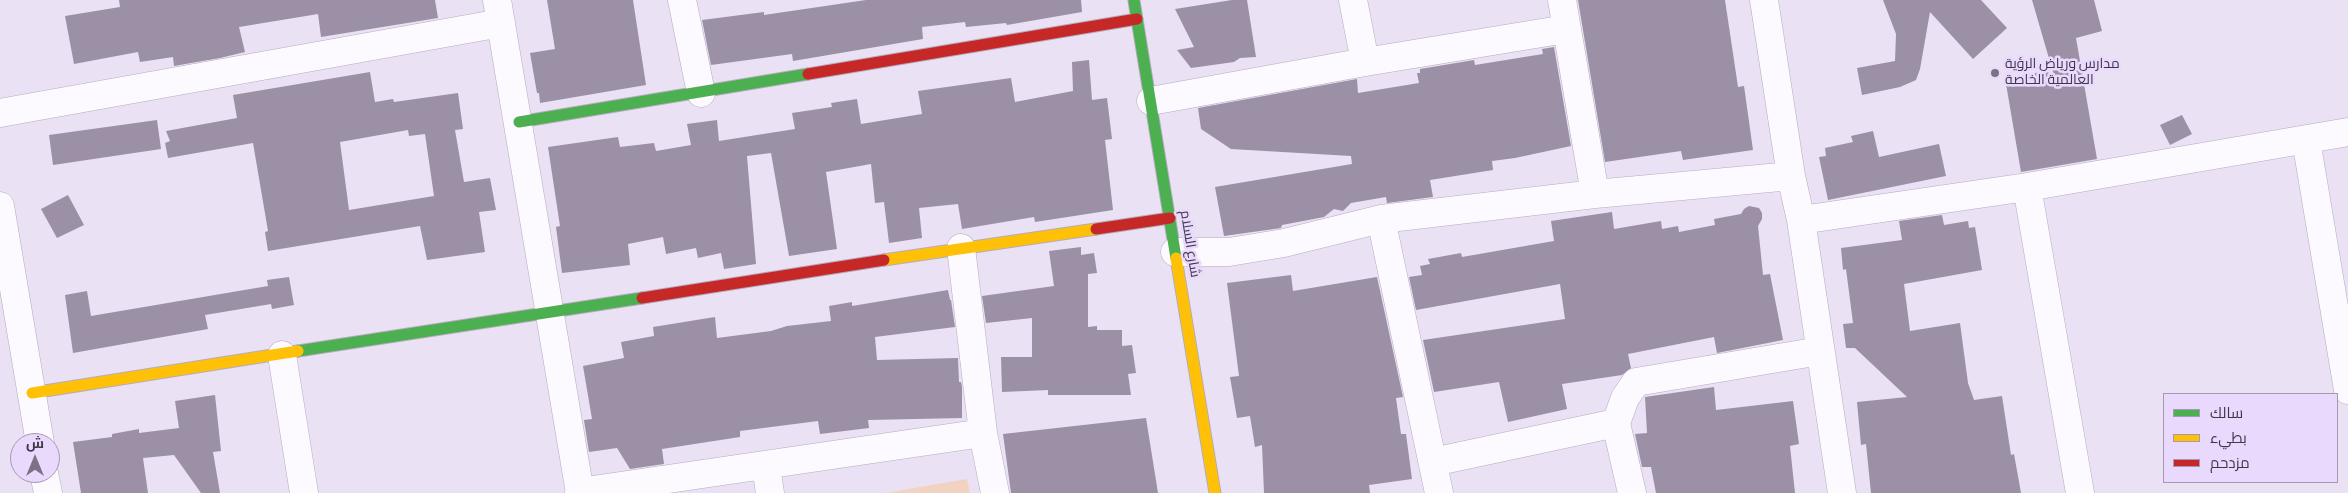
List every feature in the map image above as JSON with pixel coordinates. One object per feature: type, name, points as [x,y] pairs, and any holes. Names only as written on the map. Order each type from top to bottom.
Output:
[{"type":"street","points":[[682,0],[701,93]]},
{"type":"street","name":"شارع السلام","points":[[1134,0],[1215,493]]},
{"type":"street","points":[[1353,0],[1365,62]]},
{"type":"street","points":[[1562,0],[1596,194]]},
{"type":"street","points":[[1764,0],[1791,176],[1801,220],[1842,493]]},
{"type":"street","points":[[0,113],[499,12],[580,492],[766,466],[983,432]]},
{"type":"street","points":[[519,122],[701,93],[1137,18]]},
{"type":"street","points":[[1150,101],[1365,62],[1566,29]]},
{"type":"street","points":[[1801,220],[2027,187],[2348,132]]},
{"type":"street","points":[[2306,140],[2342,321],[2348,390]]},
{"type":"street","points":[[1175,252],[1229,252],[1284,243],[1381,219],[1596,194],[1791,176]]},
{"type":"street","points":[[2027,187],[2080,493]]},
{"type":"street","points":[[32,393],[961,248],[1170,218]]},
{"type":"street","points":[[1381,219],[1439,493]]},
{"type":"street","points":[[1,221],[38,433]]},
{"type":"street","points":[[961,248],[983,432],[995,493]]},
{"type":"street","points":[[1632,493],[1616,424],[1626,398],[1636,382],[1820,351]]},
{"type":"street","points":[[282,355],[304,493]]},
{"type":"street","points":[[1433,462],[1616,424]]},
{"type":"street","points":[[766,466],[770,493]]},
{"type":"shaded area","points":[[967,479],[970,493],[885,493]]},
{"type":"building","points":[[119,0],[435,0],[438,18],[321,37],[318,14],[239,27],[245,52],[220,58],[174,66],[173,57],[140,62],[138,52],[74,64],[65,16],[120,7]]},
{"type":"building","points":[[547,0],[633,0],[646,85],[540,103],[530,53],[555,49]]},
{"type":"building","points":[[866,0],[1081,0],[1082,12],[1007,25],[1006,23],[966,27],[965,22],[922,27],[923,39],[793,61],[792,54],[711,65],[702,20],[764,12],[764,15]]},
{"type":"building","points":[[1232,0],[1247,0],[1256,57],[1240,58],[1234,62],[1191,68],[1177,50],[1194,47],[1175,9]]},
{"type":"building","points":[[1578,0],[1725,0],[1738,87],[1744,86],[1753,150],[1683,160],[1681,151],[1605,162]]},
{"type":"building","points":[[1883,0],[1981,0],[2007,28],[1973,59],[1930,12],[1920,69],[1916,80],[1900,87],[1862,95],[1857,68],[1895,61],[1896,34]]},
{"type":"building","points":[[2032,0],[2094,0],[2102,31],[2076,38],[2097,159],[2021,172],[2005,78],[2047,71],[2055,79]]},
{"type":"building","points":[[1554,47],[1571,146],[1492,161],[1493,170],[1430,180],[1433,197],[1387,203],[1386,197],[1351,203],[1343,211],[1334,209],[1324,217],[1282,225],[1281,228],[1224,236],[1215,187],[1352,164],[1351,156],[1231,149],[1201,129],[1198,108],[1357,79],[1358,93],[1419,83],[1417,73],[1420,73],[1420,69],[1474,60],[1475,65],[1543,54],[1542,49]]},
{"type":"building","points":[[1089,60],[1092,100],[1107,98],[1112,139],[1105,140],[1113,210],[1035,222],[1034,217],[962,229],[958,204],[919,208],[922,238],[889,243],[884,202],[875,203],[871,164],[826,172],[837,249],[789,256],[771,153],[747,156],[756,264],[724,269],[721,253],[698,258],[696,248],[666,254],[663,237],[628,244],[630,265],[562,273],[556,227],[560,226],[548,147],[618,137],[620,147],[654,143],[656,151],[691,145],[687,124],[717,120],[719,141],[795,129],[792,113],[832,107],[831,103],[857,99],[861,124],[922,114],[918,91],[1011,78],[1015,102],[1073,91],[1072,62]]},
{"type":"building","points":[[370,72],[375,102],[393,99],[394,102],[458,93],[463,129],[455,130],[464,182],[490,178],[496,210],[479,212],[485,252],[427,260],[420,226],[268,251],[265,232],[268,231],[253,143],[168,158],[165,143],[170,141],[166,131],[237,118],[233,95]],"holes":[[[408,130],[409,136],[425,134],[434,196],[349,210],[340,142]]]},
{"type":"building","points":[[2182,115],[2192,134],[2170,145],[2160,125]]},
{"type":"building","points":[[157,120],[161,149],[53,165],[49,135]]},
{"type":"building","points":[[1873,131],[1879,157],[1939,144],[1946,176],[1828,200],[1819,157],[1826,156],[1825,148],[1853,142],[1851,136]]},
{"type":"building","points":[[68,195],[84,225],[57,238],[41,209]]},
{"type":"building","points":[[1749,206],[1759,208],[1762,213],[1762,219],[1758,226],[1763,275],[1770,274],[1783,340],[1717,353],[1714,337],[1628,354],[1631,368],[1622,375],[1562,384],[1567,409],[1508,422],[1499,382],[1434,392],[1423,340],[1565,319],[1560,284],[1416,310],[1409,277],[1422,275],[1420,266],[1430,264],[1428,259],[1461,253],[1462,257],[1554,241],[1551,221],[1612,212],[1614,229],[1661,221],[1662,229],[1678,226],[1679,232],[1715,225],[1714,219],[1741,214]]},
{"type":"building","points":[[1942,215],[1944,225],[1968,221],[1969,228],[1975,227],[1982,270],[1904,284],[1910,331],[1960,323],[1968,383],[1974,400],[2002,396],[2011,455],[2014,454],[2021,493],[1871,493],[1866,444],[1861,445],[1857,402],[1907,397],[1855,348],[1846,348],[1843,324],[1853,323],[1846,269],[1843,270],[1841,248],[1902,240],[1899,221]]},
{"type":"building","points":[[1081,247],[1081,255],[1094,253],[1097,273],[1088,274],[1088,327],[1097,326],[1097,330],[1122,330],[1122,346],[1132,345],[1136,373],[1128,374],[1131,395],[1048,395],[1048,390],[1002,392],[1001,357],[1032,357],[1032,318],[986,323],[982,296],[1054,286],[1049,251]]},
{"type":"building","points":[[1291,275],[1293,291],[1377,277],[1403,397],[1396,398],[1401,434],[1406,434],[1412,479],[1369,485],[1370,493],[1264,493],[1262,445],[1255,447],[1250,416],[1237,418],[1230,377],[1239,376],[1227,283]]},
{"type":"building","points":[[289,277],[294,305],[272,309],[271,304],[205,315],[208,329],[73,353],[65,295],[87,291],[91,316],[268,286],[267,280]]},
{"type":"building","points":[[948,290],[955,327],[875,337],[877,360],[958,358],[959,382],[961,382],[962,387],[962,418],[868,420],[869,428],[820,434],[818,421],[740,431],[740,437],[662,449],[664,464],[630,469],[617,448],[589,452],[584,420],[592,419],[583,366],[624,358],[621,342],[654,336],[653,327],[715,317],[717,338],[771,331],[787,326],[831,321],[829,306],[852,302],[852,306]]},
{"type":"building","points":[[1714,387],[1716,410],[1793,401],[1799,444],[1790,446],[1795,493],[1656,493],[1651,467],[1642,467],[1635,434],[1647,433],[1645,397]]},
{"type":"building","points":[[215,395],[221,451],[213,452],[220,493],[201,493],[174,455],[143,458],[148,493],[81,493],[73,442],[112,437],[112,434],[139,429],[139,433],[179,428],[175,401]]},
{"type":"building","points":[[1146,418],[1158,493],[1011,493],[1003,434]]},
{"type":"traffic: fast","points":[[1134,1],[1176,258]]},
{"type":"traffic: fast","points":[[519,122],[808,74]]},
{"type":"traffic: fast","points":[[298,351],[642,298]]},
{"type":"traffic: slow","points":[[884,260],[1096,229]]},
{"type":"traffic: slow","points":[[1176,258],[1215,493]]},
{"type":"traffic: slow","points":[[32,393],[298,351]]},
{"type":"traffic: jam","points":[[808,74],[1137,19]]},
{"type":"traffic: jam","points":[[1096,229],[1170,218]]},
{"type":"traffic: jam","points":[[642,298],[884,260]]},
{"type":"place","name":"مدارس ورياض الرؤية العالمية الخاصة","points":[[1995,73]]}]
